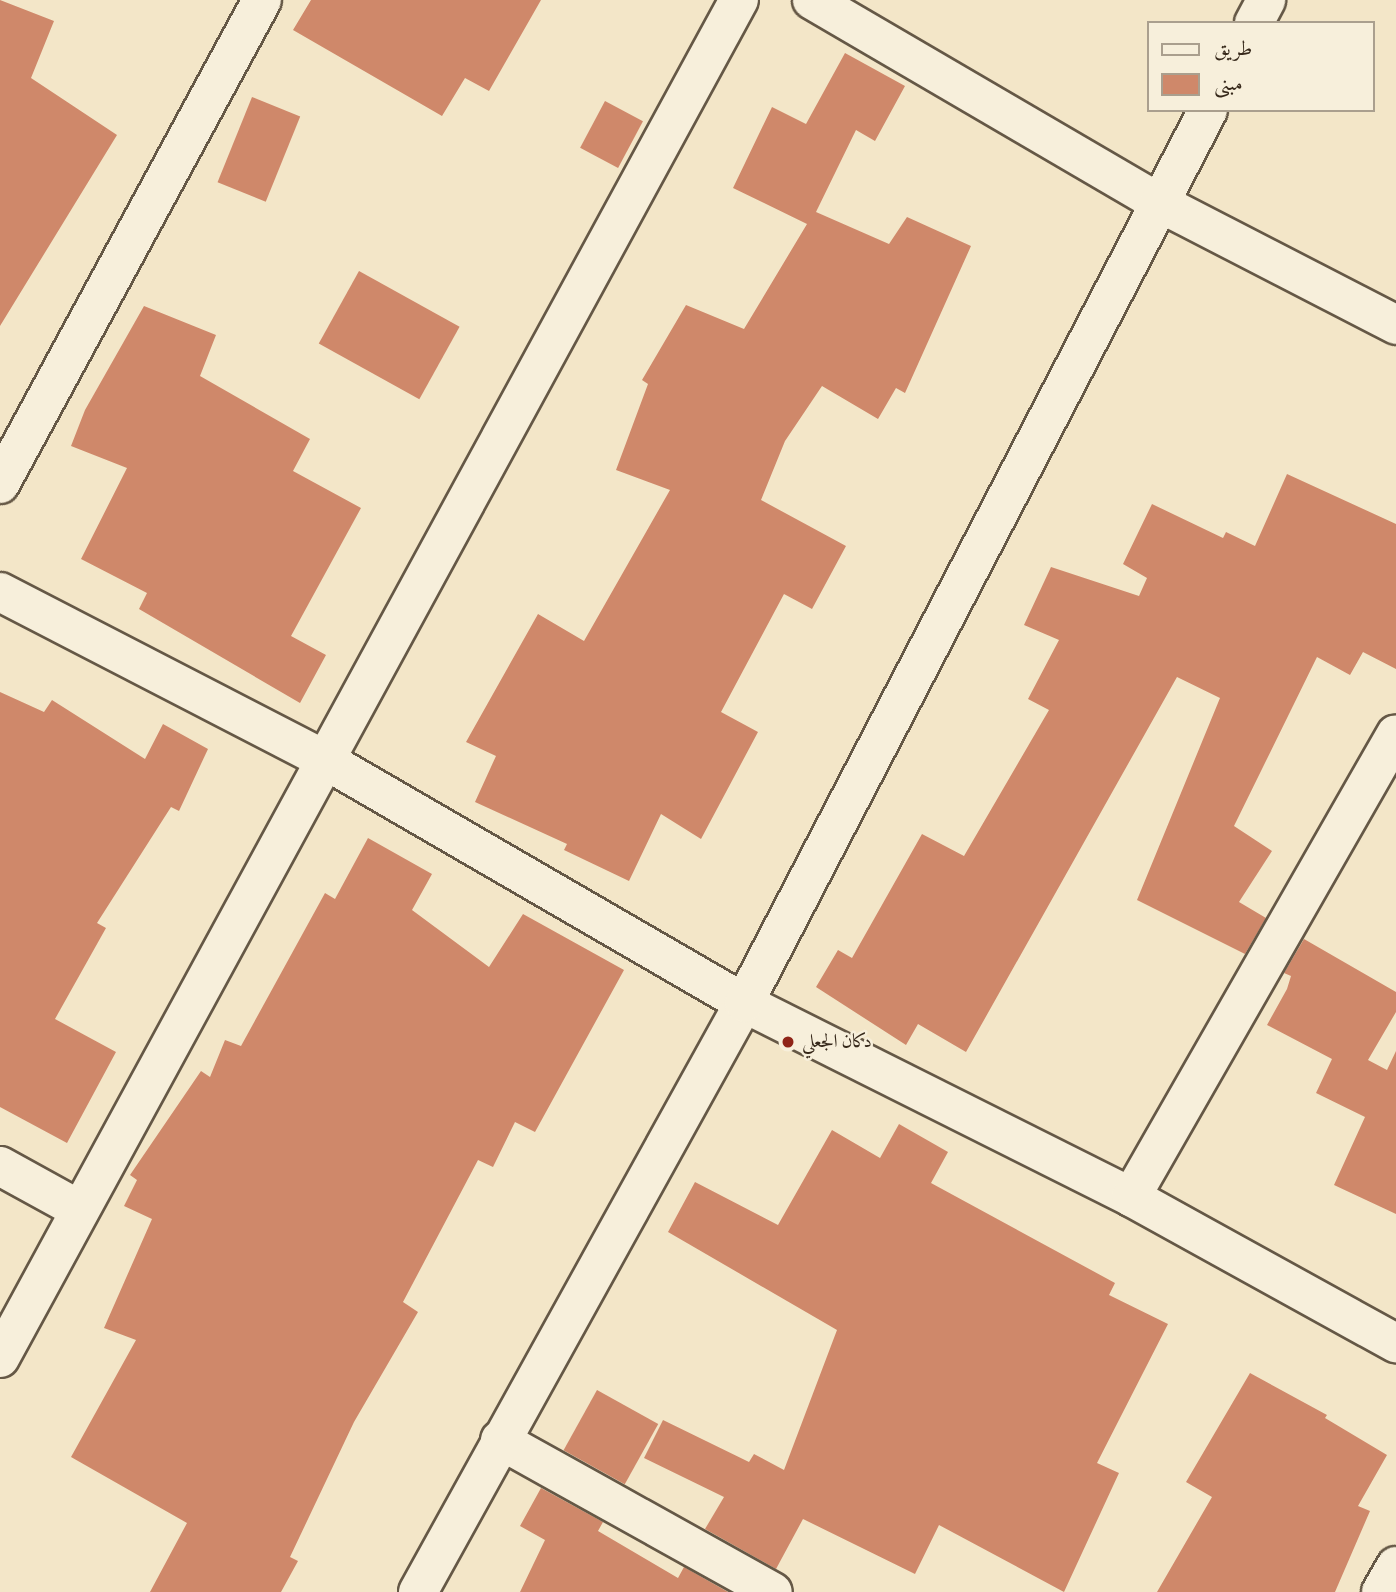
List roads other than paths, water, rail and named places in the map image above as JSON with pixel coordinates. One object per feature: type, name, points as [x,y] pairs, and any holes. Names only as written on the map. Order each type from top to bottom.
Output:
[{"type":"street","points":[[0,484],[262,0]]},
{"type":"street","points":[[0,1358],[739,0]]},
{"type":"street","points":[[812,0],[1160,203],[1396,324]]},
{"type":"street","points":[[1255,21],[1266,0]]},
{"type":"street","points":[[418,1592],[744,1003],[1207,112]]},
{"type":"street","points":[[0,592],[325,760],[744,1003],[1131,1197],[1396,1343]]},
{"type":"street","points":[[1131,1197],[1396,734]]},
{"type":"street","points":[[0,1166],[80,1210]]},
{"type":"street","points":[[500,1440],[773,1592]]},
{"type":"street","points":[[1381,1592],[1396,1566]]},
{"type":"place","name":"دكان الجعلي","points":[[788,1042]]}]
